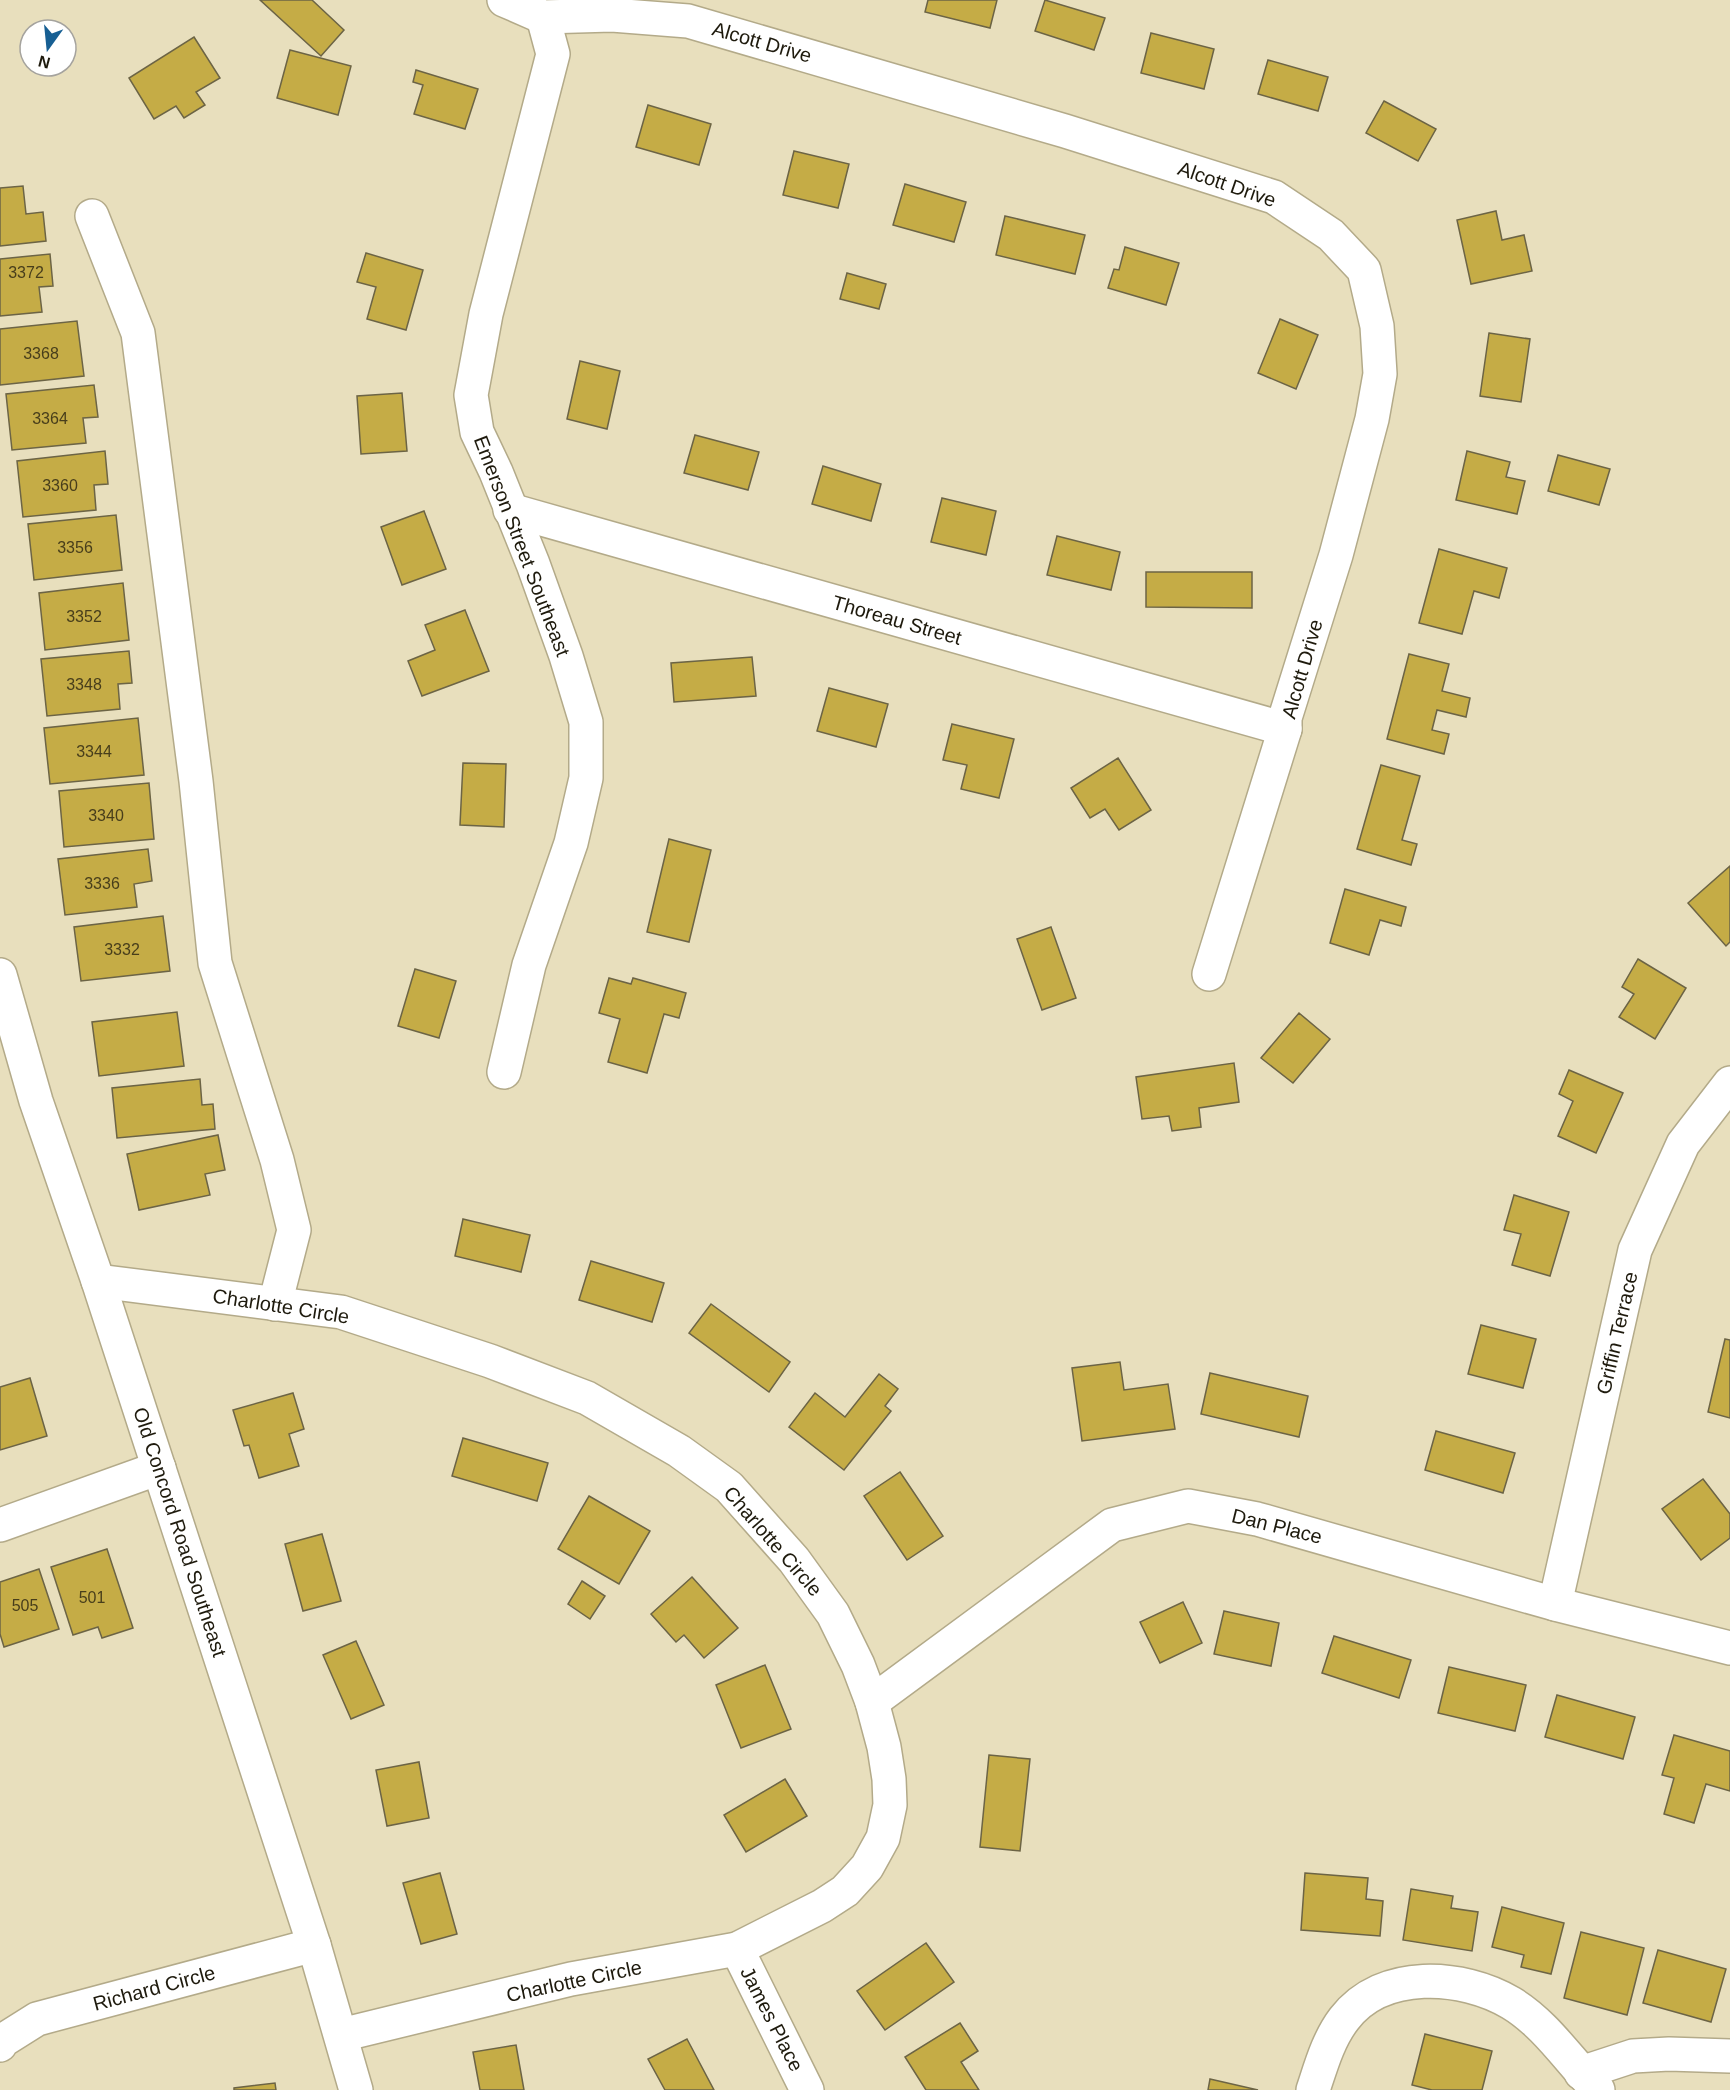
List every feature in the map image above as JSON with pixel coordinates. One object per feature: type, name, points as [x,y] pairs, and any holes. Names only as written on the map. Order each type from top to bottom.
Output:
[{"type":"street","name":"Alcott Drive","points":[[504,0],[543,17],[612,15],[688,21],[1065,131],[1274,197],[1331,235],[1364,270],[1377,326],[1380,374],[1372,419],[1336,555],[1285,718],[1285,729],[1209,974]]},
{"type":"street","name":"Emerson Street Southeast","points":[[504,1072],[529,965],[571,843],[586,778],[586,722],[566,656],[533,564],[496,472],[477,432],[471,395],[486,314],[554,54],[543,17]]},
{"type":"street","points":[[92,216],[138,333],[195,770],[215,963],[277,1160],[294,1230],[275,1304]]},
{"type":"street","name":"Thoreau Street","points":[[510,510],[1285,729]]},
{"type":"street","name":"Old Concord Road Southeast","points":[[0,975],[36,1101],[98,1281],[314,1945],[356,2090]]},
{"type":"street","name":"Griffin Terrace","points":[[1556,1604],[1635,1250],[1683,1144],[1730,1083]]},
{"type":"street","name":"Charlotte Circle","points":[[98,1281],[341,1312],[490,1360],[587,1398],[679,1450],[729,1487],[794,1560],[833,1614],[858,1665],[872,1702],[884,1747],[889,1779],[890,1805],[884,1838],[867,1867],[845,1891],[822,1906],[737,1948],[571,1980],[341,2035]]},
{"type":"street","points":[[0,1525],[159,1468]]},
{"type":"street","name":"Dan Place","points":[[872,1702],[1112,1526],[1188,1506],[1257,1519],[1556,1604],[1730,1648]]},
{"type":"street","name":"Richard Circle","points":[[0,2045],[2,2041],[37,2019],[314,1945]]},
{"type":"street","name":"James Place","points":[[737,1948],[807,2090]]},
{"type":"street","points":[[1313,2090],[1331,2039],[1345,2018],[1364,2000],[1387,1988],[1414,1982],[1446,1982],[1480,1989],[1511,2003],[1536,2023],[1590,2082],[1633,2056],[1669,2054],[1730,2056]]},
{"type":"building","points":[[260,0],[312,0],[344,30],[321,56]]},
{"type":"building","points":[[928,0],[997,0],[990,28],[925,12]]},
{"type":"building","points":[[1045,0],[1105,18],[1094,50],[1035,31]]},
{"type":"building","points":[[1151,33],[1214,49],[1204,89],[1141,73]]},
{"type":"building","points":[[194,37],[220,78],[196,92],[205,105],[184,118],[176,106],[154,119],[129,78]]},
{"type":"building","points":[[290,50],[351,66],[338,115],[277,98]]},
{"type":"building","points":[[1268,60],[1328,77],[1318,111],[1258,94]]},
{"type":"building","points":[[416,70],[478,89],[465,129],[414,114],[423,85],[413,82]]},
{"type":"building","points":[[1384,101],[1436,129],[1418,161],[1366,133]]},
{"type":"building","points":[[648,105],[711,124],[699,165],[636,147]]},
{"type":"building","points":[[794,151],[849,164],[838,208],[783,195]]},
{"type":"building","points":[[905,184],[966,202],[954,242],[893,225]]},
{"type":"building","points":[[23,186],[26,214],[43,212],[46,241],[0,246],[0,188]]},
{"type":"building","points":[[1496,211],[1502,240],[1524,235],[1532,271],[1471,284],[1457,220]]},
{"type":"building","points":[[1005,216],[1085,235],[1075,274],[996,255]]},
{"type":"building","points":[[1125,247],[1179,263],[1166,305],[1108,288],[1114,269],[1119,270]]},
{"type":"building","points":[[366,253],[423,270],[406,330],[367,319],[376,287],[357,282]]},
{"type":"building","points":[[50,254],[53,286],[39,287],[42,312],[0,316],[0,259]]},
{"type":"building","points":[[847,273],[886,284],[879,309],[840,299]]},
{"type":"building","points":[[1280,319],[1318,335],[1296,389],[1258,373]]},
{"type":"building","points":[[77,321],[84,376],[0,385],[0,329]]},
{"type":"building","points":[[1489,333],[1530,339],[1521,402],[1480,396]]},
{"type":"building","points":[[580,361],[620,371],[607,429],[567,419]]},
{"type":"building","points":[[94,385],[98,417],[83,418],[86,443],[12,450],[6,394]]},
{"type":"building","points":[[402,393],[407,451],[361,454],[357,396]]},
{"type":"building","points":[[695,435],[759,452],[748,490],[684,473]]},
{"type":"building","points":[[105,451],[108,484],[94,485],[96,510],[23,517],[17,461]]},
{"type":"building","points":[[1467,451],[1510,462],[1506,477],[1525,481],[1517,514],[1456,500]]},
{"type":"building","points":[[1558,455],[1610,469],[1599,505],[1548,491]]},
{"type":"building","points":[[823,466],[881,484],[871,521],[812,504]]},
{"type":"building","points":[[942,498],[996,511],[986,555],[931,542]]},
{"type":"building","points":[[424,511],[446,569],[402,585],[381,527]]},
{"type":"building","points":[[116,515],[122,570],[34,580],[28,524]]},
{"type":"building","points":[[1057,536],[1120,552],[1111,590],[1047,575]]},
{"type":"building","points":[[1439,549],[1507,568],[1499,598],[1474,591],[1462,634],[1419,623]]},
{"type":"building","points":[[1146,572],[1252,572],[1252,608],[1146,607]]},
{"type":"building","points":[[123,583],[129,640],[45,650],[39,593]]},
{"type":"building","points":[[465,610],[489,671],[422,696],[408,661],[435,650],[425,625]]},
{"type":"building","points":[[129,651],[132,683],[118,684],[120,709],[47,716],[41,659]]},
{"type":"building","points":[[1409,654],[1449,664],[1442,691],[1470,698],[1466,717],[1437,710],[1432,730],[1449,734],[1444,754],[1387,739]]},
{"type":"building","points":[[752,657],[756,696],[674,702],[671,663]]},
{"type":"building","points":[[829,688],[888,704],[876,747],[817,731]]},
{"type":"building","points":[[138,718],[144,775],[50,784],[44,728]]},
{"type":"building","points":[[952,724],[1014,739],[999,798],[961,789],[967,765],[943,760]]},
{"type":"building","points":[[1118,758],[1151,810],[1119,830],[1105,809],[1090,818],[1071,788]]},
{"type":"building","points":[[463,763],[506,764],[504,827],[460,825]]},
{"type":"building","points":[[1381,765],[1420,776],[1402,840],[1417,844],[1411,865],[1357,849]]},
{"type":"building","points":[[149,783],[154,839],[64,847],[59,791]]},
{"type":"building","points":[[669,839],[711,850],[689,942],[647,932]]},
{"type":"building","points":[[148,849],[152,881],[134,884],[137,907],[65,915],[58,859]]},
{"type":"building","points":[[1730,866],[1730,942],[1726,946],[1688,903]]},
{"type":"building","points":[[1345,889],[1406,907],[1401,926],[1380,920],[1369,955],[1330,943]]},
{"type":"building","points":[[163,916],[170,971],[81,981],[74,927]]},
{"type":"building","points":[[1051,927],[1076,998],[1042,1010],[1017,939]]},
{"type":"building","points":[[1638,959],[1686,988],[1655,1039],[1619,1017],[1634,994],[1622,987]]},
{"type":"building","points":[[415,969],[456,981],[439,1038],[398,1026]]},
{"type":"building","points":[[609,978],[631,984],[633,978],[686,993],[679,1018],[664,1014],[647,1073],[608,1062],[620,1019],[599,1013]]},
{"type":"building","points":[[177,1012],[184,1066],[99,1076],[92,1022]]},
{"type":"building","points":[[1299,1013],[1330,1039],[1293,1083],[1261,1058]]},
{"type":"building","points":[[1234,1063],[1239,1102],[1199,1108],[1201,1127],[1172,1131],[1169,1116],[1142,1119],[1136,1077]]},
{"type":"building","points":[[1569,1070],[1623,1093],[1596,1153],[1558,1136],[1573,1101],[1559,1094]]},
{"type":"building","points":[[200,1079],[202,1105],[213,1104],[215,1129],[117,1138],[112,1088]]},
{"type":"building","points":[[218,1135],[225,1170],[205,1174],[210,1195],[139,1210],[127,1154]]},
{"type":"building","points":[[1514,1195],[1569,1212],[1550,1276],[1512,1265],[1521,1234],[1504,1230]]},
{"type":"building","points":[[463,1219],[530,1235],[521,1272],[455,1256]]},
{"type":"building","points":[[591,1261],[664,1283],[652,1322],[579,1300]]},
{"type":"building","points":[[711,1304],[790,1362],[769,1392],[689,1333]]},
{"type":"building","points":[[1481,1325],[1536,1339],[1523,1388],[1468,1374]]},
{"type":"building","points":[[1725,1339],[1730,1340],[1730,1418],[1708,1412]]},
{"type":"building","points":[[1120,1362],[1124,1390],[1168,1384],[1175,1429],[1082,1441],[1072,1368]]},
{"type":"building","points":[[1210,1373],[1308,1396],[1299,1437],[1201,1414]]},
{"type":"building","points":[[879,1374],[898,1389],[885,1406],[891,1411],[844,1470],[789,1427],[815,1393],[845,1417]]},
{"type":"building","points":[[30,1378],[47,1436],[0,1450],[0,1387]]},
{"type":"building","points":[[293,1393],[304,1429],[289,1434],[299,1466],[259,1478],[249,1445],[244,1446],[233,1410]]},
{"type":"building","points":[[1436,1431],[1515,1453],[1503,1493],[1425,1470]]},
{"type":"building","points":[[463,1438],[548,1463],[537,1501],[452,1476]]},
{"type":"building","points":[[900,1472],[943,1536],[907,1560],[864,1496]]},
{"type":"building","points":[[1703,1479],[1730,1514],[1730,1538],[1701,1560],[1662,1509]]},
{"type":"building","points":[[589,1496],[650,1531],[619,1584],[558,1549]]},
{"type":"building","points":[[322,1534],[341,1601],[303,1611],[285,1544]]},
{"type":"building","points":[[107,1549],[133,1628],[102,1638],[98,1627],[73,1635],[51,1567]]},
{"type":"building","points":[[39,1569],[59,1629],[4,1647],[0,1634],[0,1582]]},
{"type":"building","points":[[692,1577],[738,1628],[704,1658],[684,1635],[676,1642],[651,1614]]},
{"type":"building","points":[[582,1581],[605,1596],[590,1619],[568,1604]]},
{"type":"building","points":[[1183,1602],[1202,1643],[1160,1663],[1140,1622]]},
{"type":"building","points":[[1224,1611],[1279,1623],[1271,1666],[1214,1654]]},
{"type":"building","points":[[1334,1636],[1411,1660],[1399,1698],[1322,1673]]},
{"type":"building","points":[[356,1641],[384,1705],[351,1719],[323,1655]]},
{"type":"building","points":[[765,1665],[791,1729],[741,1748],[716,1685]]},
{"type":"building","points":[[1449,1667],[1526,1685],[1515,1731],[1438,1713]]},
{"type":"building","points":[[1557,1695],[1635,1717],[1623,1759],[1545,1737]]},
{"type":"building","points":[[1674,1735],[1730,1751],[1730,1791],[1706,1784],[1694,1823],[1664,1814],[1674,1778],[1662,1775]]},
{"type":"building","points":[[989,1755],[1030,1759],[1020,1851],[980,1847]]},
{"type":"building","points":[[419,1762],[429,1818],[387,1826],[376,1770]]},
{"type":"building","points":[[785,1779],[807,1816],[746,1852],[724,1815]]},
{"type":"building","points":[[440,1873],[457,1934],[421,1944],[403,1883]]},
{"type":"building","points":[[1305,1873],[1368,1878],[1366,1899],[1383,1901],[1380,1936],[1301,1930]]},
{"type":"building","points":[[1411,1889],[1453,1896],[1451,1908],[1478,1912],[1472,1951],[1403,1940]]},
{"type":"building","points":[[1502,1907],[1564,1923],[1551,1974],[1521,1967],[1524,1955],[1492,1947]]},
{"type":"building","points":[[1581,1932],[1644,1948],[1627,2015],[1564,1998]]},
{"type":"building","points":[[926,1943],[954,1982],[885,2030],[857,1991]]},
{"type":"building","points":[[1658,1950],[1726,1969],[1711,2022],[1643,2003]]},
{"type":"building","points":[[960,2023],[978,2051],[961,2062],[979,2090],[926,2090],[905,2057]]},
{"type":"building","points":[[1425,2034],[1492,2051],[1482,2090],[1432,2090],[1412,2085]]},
{"type":"building","points":[[687,2039],[714,2090],[665,2090],[648,2059]]},
{"type":"building","points":[[516,2045],[524,2090],[480,2090],[473,2052]]},
{"type":"building","points":[[1210,2079],[1258,2090],[1208,2090]]},
{"type":"building","points":[[275,2083],[276,2090],[234,2090],[234,2088]]}]
